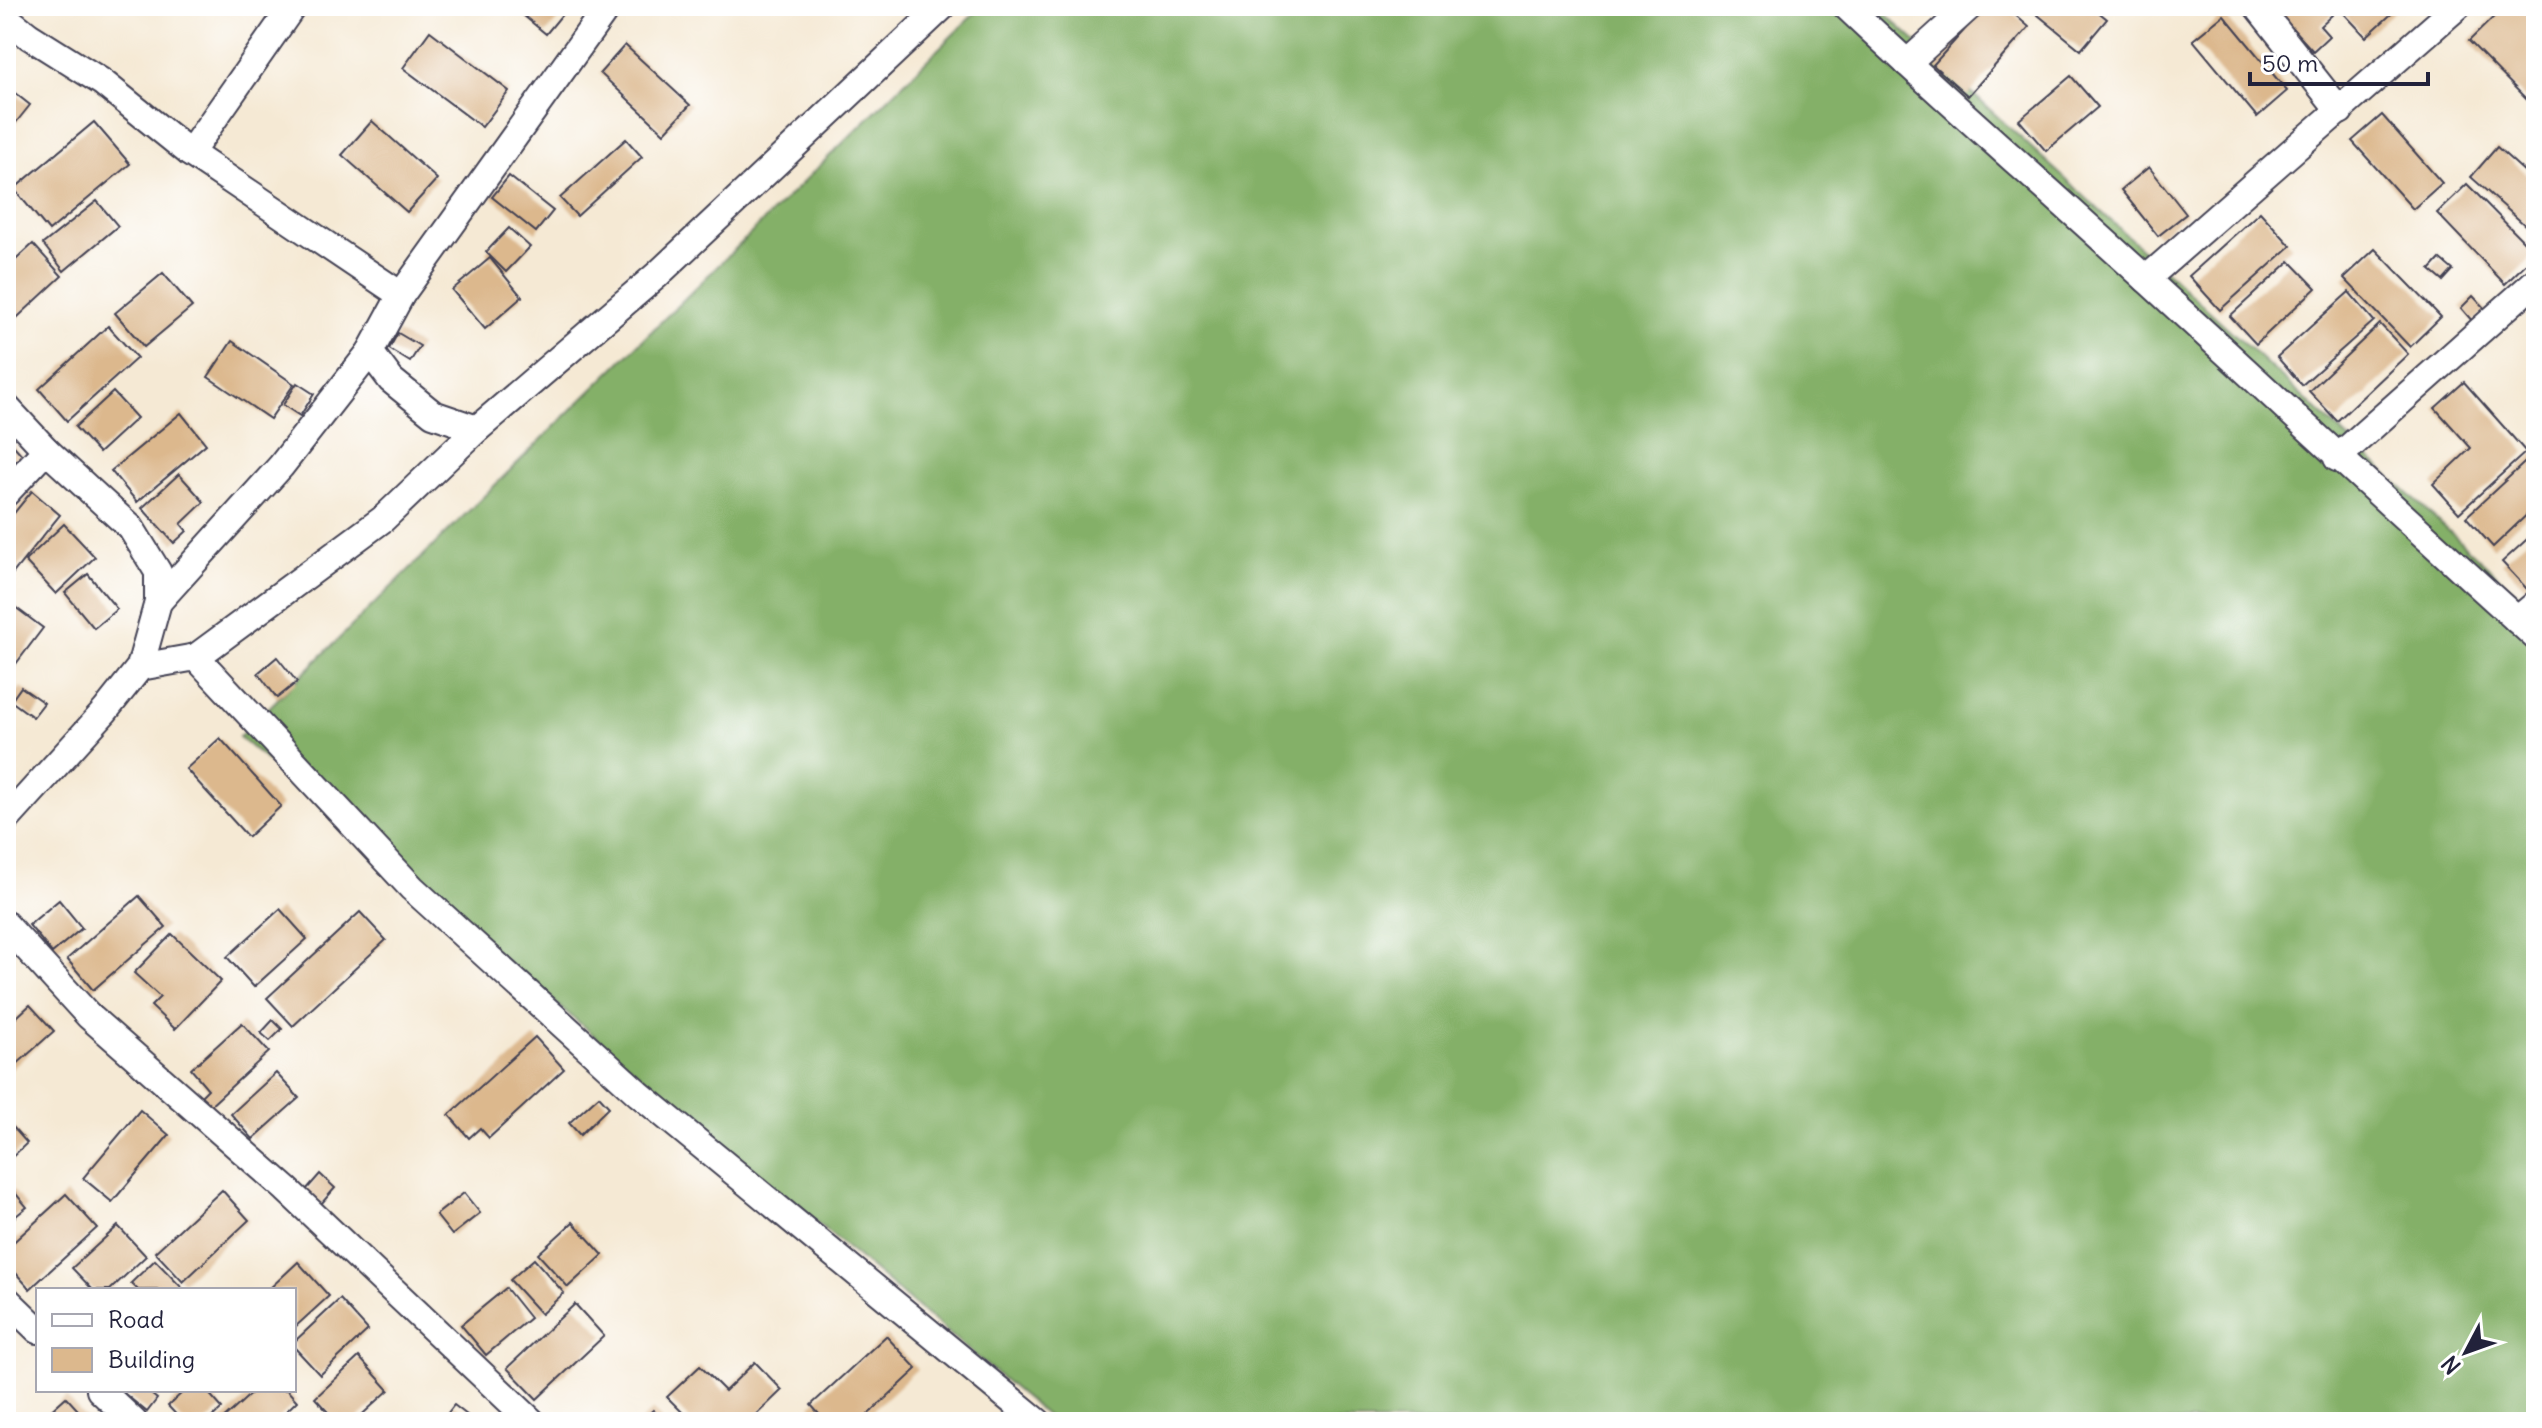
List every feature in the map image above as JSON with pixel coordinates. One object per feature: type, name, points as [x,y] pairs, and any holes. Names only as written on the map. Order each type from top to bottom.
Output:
[{"type":"street","points":[[190,153],[293,6]]},
{"type":"street","points":[[158,602],[281,466],[370,352],[401,295],[608,6]]},
{"type":"street","points":[[140,667],[196,657],[383,519],[477,429],[657,275],[943,6]]},
{"type":"street","points":[[1846,6],[2337,458],[2530,620]]},
{"type":"street","points":[[1907,63],[1970,6]]},
{"type":"street","points":[[2257,6],[2340,111]]},
{"type":"street","points":[[2146,279],[2458,6]]},
{"type":"street","points":[[6,18],[102,82],[190,153],[401,295]]},
{"type":"street","points":[[2337,458],[2536,281]]},
{"type":"street","points":[[370,352],[391,380],[433,414],[477,429]]},
{"type":"street","points":[[6,407],[46,450],[131,528],[158,572],[158,602],[140,667],[105,711],[6,820]]},
{"type":"street","points":[[6,493],[46,450]]},
{"type":"street","points":[[196,657],[434,908],[639,1094],[1038,1422]]},
{"type":"street","points":[[6,925],[89,1016],[286,1189],[532,1422]]},
{"type":"street","points":[[6,1299],[36,1328]]},
{"type":"street","points":[[102,1392],[134,1422]]},
{"type":"green space","points":[[982,6],[1877,6],[2536,611],[2536,1422],[1054,1422],[239,737]]},
{"type":"building","points":[[512,6],[569,6],[546,34]]},
{"type":"building","points":[[1986,6],[2005,6],[2029,27],[1968,96],[1933,65]]},
{"type":"building","points":[[2027,6],[2091,6],[2107,19],[2081,50]]},
{"type":"building","points":[[2272,6],[2325,6],[2333,14],[2320,26],[2329,36],[2313,51]]},
{"type":"building","points":[[2337,6],[2396,6],[2398,8],[2366,37]]},
{"type":"building","points":[[2505,6],[2518,6],[2536,25],[2536,109],[2469,41]]},
{"type":"building","points":[[2224,15],[2287,91],[2257,117],[2193,40]]},
{"type":"building","points":[[430,31],[509,91],[482,127],[403,68]]},
{"type":"building","points":[[625,45],[690,105],[664,133],[600,73]]},
{"type":"building","points":[[2071,76],[2098,107],[2046,151],[2019,120]]},
{"type":"building","points":[[6,86],[30,105],[6,135]]},
{"type":"building","points":[[2382,115],[2442,183],[2413,209],[2352,141]]},
{"type":"building","points":[[372,121],[437,179],[407,212],[342,155]]},
{"type":"building","points":[[94,122],[130,164],[49,231],[14,189]]},
{"type":"building","points":[[626,139],[642,157],[577,216],[560,198]]},
{"type":"building","points":[[2497,147],[2536,182],[2536,235],[2471,177]]},
{"type":"building","points":[[2149,167],[2186,214],[2158,236],[2121,190]]},
{"type":"building","points":[[509,176],[553,211],[536,232],[492,197]]},
{"type":"building","points":[[2467,184],[2536,254],[2505,284],[2437,213]]},
{"type":"building","points":[[97,201],[118,226],[64,271],[43,244]]},
{"type":"building","points":[[2260,212],[2291,246],[2220,310],[2189,276]]},
{"type":"building","points":[[509,228],[530,247],[506,272],[486,252]]},
{"type":"building","points":[[33,244],[62,276],[6,328],[6,269]]},
{"type":"building","points":[[2375,249],[2441,317],[2410,347],[2344,278]]},
{"type":"building","points":[[490,258],[522,297],[485,329],[452,290]]},
{"type":"building","points":[[2440,259],[2453,270],[2443,281],[2430,270]]},
{"type":"building","points":[[2290,261],[2316,288],[2256,344],[2230,316]]},
{"type":"building","points":[[163,273],[192,307],[144,347],[115,313]]},
{"type":"building","points":[[2349,292],[2374,321],[2302,385],[2277,357]]},
{"type":"building","points":[[2473,296],[2486,310],[2473,322],[2461,308]]},
{"type":"building","points":[[2380,324],[2408,354],[2337,421],[2309,391]]},
{"type":"building","points":[[108,326],[137,358],[67,421],[39,389]]},
{"type":"building","points":[[398,333],[420,346],[410,362],[389,349]]},
{"type":"building","points":[[232,341],[294,384],[270,419],[208,377]]},
{"type":"building","points":[[2464,382],[2526,452],[2459,513],[2433,484],[2471,448],[2435,408]]},
{"type":"building","points":[[297,383],[314,394],[300,416],[283,405]]},
{"type":"building","points":[[113,392],[137,418],[99,453],[75,427]]},
{"type":"building","points":[[181,413],[206,444],[137,502],[111,471]]},
{"type":"building","points":[[6,437],[23,456],[16,462],[6,451]]},
{"type":"building","points":[[2536,452],[2536,506],[2493,547],[2466,517]]},
{"type":"building","points":[[179,474],[204,502],[181,524],[187,531],[174,543],[142,508]]},
{"type":"building","points":[[32,491],[60,515],[6,582],[6,523]]},
{"type":"building","points":[[64,524],[95,557],[56,594],[25,561]]},
{"type":"building","points":[[2536,531],[2536,581],[2527,589],[2502,562]]},
{"type":"building","points":[[88,574],[117,609],[94,628],[65,593]]},
{"type":"building","points":[[6,602],[43,628],[6,677]]},
{"type":"building","points":[[277,657],[297,682],[277,698],[258,673]]},
{"type":"building","points":[[21,687],[44,703],[33,717],[11,701]]},
{"type":"building","points":[[220,738],[281,806],[248,837],[186,769]]},
{"type":"building","points":[[139,896],[166,927],[93,990],[67,959]]},
{"type":"building","points":[[59,900],[82,928],[52,953],[29,925]]},
{"type":"building","points":[[280,909],[307,939],[254,987],[227,957]]},
{"type":"building","points":[[360,912],[386,940],[293,1026],[267,998]]},
{"type":"building","points":[[172,934],[221,981],[175,1029],[151,1006],[160,997],[134,973]]},
{"type":"building","points":[[30,1005],[54,1031],[6,1074],[6,1027]]},
{"type":"building","points":[[273,1020],[282,1029],[270,1041],[261,1033]]},
{"type":"building","points":[[242,1023],[269,1052],[209,1107],[200,1097],[208,1089],[191,1069]]},
{"type":"building","points":[[535,1037],[564,1069],[489,1138],[480,1128],[469,1138],[449,1115]]},
{"type":"building","points":[[276,1073],[299,1098],[253,1139],[231,1114]]},
{"type":"building","points":[[599,1096],[609,1107],[580,1135],[569,1123]]},
{"type":"building","points":[[140,1110],[169,1135],[112,1202],[83,1178]]},
{"type":"building","points":[[12,1126],[27,1143],[6,1163],[6,1131]]},
{"type":"building","points":[[320,1174],[335,1188],[321,1204],[306,1190]]},
{"type":"building","points":[[6,1182],[27,1207],[6,1224]]},
{"type":"building","points":[[222,1190],[249,1220],[183,1282],[155,1252]]},
{"type":"building","points":[[464,1193],[480,1213],[452,1235],[436,1215]]},
{"type":"building","points":[[66,1194],[97,1228],[30,1289],[6,1262],[6,1249]]},
{"type":"building","points":[[573,1222],[603,1255],[568,1287],[538,1254]]},
{"type":"building","points":[[118,1226],[146,1256],[112,1288],[91,1288],[72,1268]]},
{"type":"building","points":[[534,1259],[564,1293],[541,1314],[510,1280]]},
{"type":"building","points":[[155,1260],[182,1288],[136,1288],[131,1283]]},
{"type":"building","points":[[298,1262],[329,1296],[296,1326],[296,1288],[270,1288]]},
{"type":"building","points":[[506,1288],[530,1318],[486,1355],[461,1325]]},
{"type":"building","points":[[340,1299],[368,1330],[320,1375],[296,1349],[296,1340]]},
{"type":"building","points":[[575,1304],[604,1336],[537,1399],[507,1368]]},
{"type":"building","points":[[886,1336],[917,1369],[860,1422],[826,1422],[811,1405]]},
{"type":"building","points":[[359,1357],[389,1390],[354,1422],[337,1422],[315,1398]]},
{"type":"building","points":[[755,1362],[782,1390],[749,1422],[692,1422],[667,1397],[700,1366],[725,1391]]},
{"type":"building","points":[[122,1392],[148,1392],[157,1399],[147,1412]]},
{"type":"building","points":[[183,1392],[208,1392],[222,1408],[207,1422],[183,1422],[168,1406]]},
{"type":"building","points":[[253,1392],[289,1392],[297,1401],[275,1422],[220,1422]]},
{"type":"building","points":[[66,1397],[89,1422],[38,1422]]},
{"type":"building","points":[[454,1405],[476,1422],[441,1422]]},
{"type":"building","points":[[653,1410],[664,1422],[640,1422]]}]
